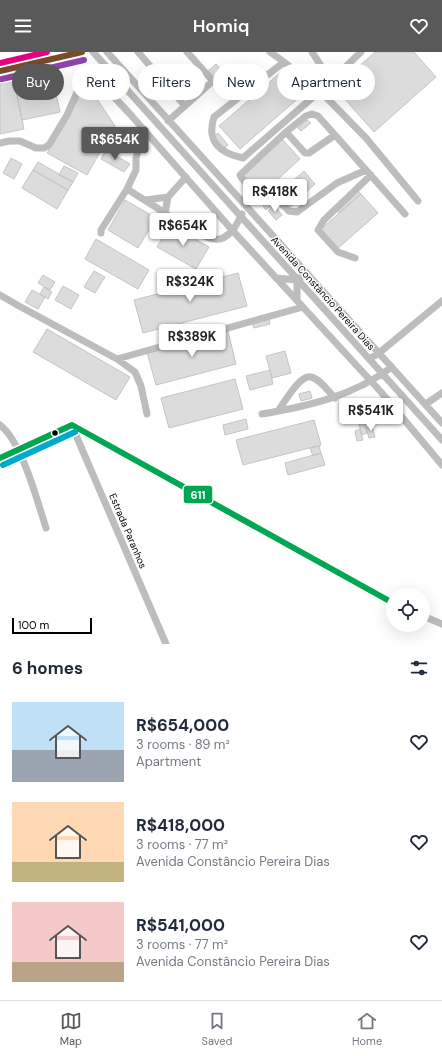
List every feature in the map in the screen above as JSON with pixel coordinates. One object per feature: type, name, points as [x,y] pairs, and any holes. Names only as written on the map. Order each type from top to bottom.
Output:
[{"type":"street","points":[[0,71],[82,52]]},
{"type":"street","name":"Avenida Constâncio Pereira Dias","points":[[93,52],[382,374],[441,436]]},
{"type":"street","name":"Avenida Constâncio Pereira Dias","points":[[107,52],[442,423]]},
{"type":"street","points":[[138,52],[185,106]]},
{"type":"street","points":[[168,121],[213,81],[187,52]]},
{"type":"street","points":[[270,52],[286,64]]},
{"type":"street","points":[[312,52],[320,64]]},
{"type":"street","points":[[349,64],[361,52]]},
{"type":"street","points":[[277,68],[214,117],[211,135],[224,152],[243,158],[310,100]]},
{"type":"street","points":[[0,143],[20,141],[36,148],[44,148],[49,145],[67,114],[83,79],[90,77],[97,79],[144,129],[233,231],[371,381],[442,465]]},
{"type":"street","points":[[329,100],[366,138],[418,201]]},
{"type":"street","points":[[368,173],[337,183],[297,212],[289,211],[274,196],[264,200],[259,200],[240,175],[286,132],[306,116],[312,114],[318,116],[405,214]]},
{"type":"street","points":[[167,135],[175,128]]},
{"type":"street","points":[[101,233],[101,230],[127,189],[136,170],[136,158],[144,129]]},
{"type":"street","points":[[286,132],[305,153],[309,153],[335,135]]},
{"type":"street","points":[[355,258],[338,252],[318,230],[324,220],[368,173]]},
{"type":"street","points":[[165,213],[168,197],[186,177]]},
{"type":"street","points":[[127,189],[190,230],[217,240],[223,239],[233,231],[246,207]]},
{"type":"street","points":[[146,200],[168,197]]},
{"type":"street","points":[[269,248],[276,240]]},
{"type":"street","points":[[276,278],[297,280],[306,273]]},
{"type":"street","points":[[297,280],[297,300]]},
{"type":"street","points":[[0,295],[117,359],[135,372],[141,386],[147,414]]},
{"type":"street","points":[[369,359],[379,353],[442,301]]},
{"type":"street","points":[[117,359],[303,307]]},
{"type":"street","points":[[262,414],[335,398],[371,381],[392,367]]},
{"type":"street","points":[[278,411],[300,381],[307,376],[313,377],[322,384],[335,398]]},
{"type":"street","points":[[426,404],[442,393]]},
{"type":"street","points":[[0,425],[8,432],[19,450],[46,528]]},
{"type":"street","points":[[0,458],[72,425],[386,599]]},
{"type":"street","name":"Estrada Paranhos","points":[[72,425],[166,644]]},
{"type":"street","points":[[430,619],[442,624]]},
{"type":"building","points":[[375,52],[414,52],[436,77],[374,132],[346,100],[375,100],[375,64],[362,64]]},
{"type":"building","points":[[213,67],[213,77],[208,71]]},
{"type":"building","points":[[277,75],[277,100],[296,100],[240,149],[219,126],[249,100],[269,100],[269,82]]},
{"type":"building","points":[[12,81],[12,100],[18,100],[24,129],[0,134],[0,84]]},
{"type":"building","points":[[18,100],[57,100],[60,112],[22,120]]},
{"type":"building","points":[[78,100],[98,100],[115,126],[87,175],[47,153]]},
{"type":"building","points":[[307,120],[311,123],[301,131],[298,128]]},
{"type":"building","points":[[218,133],[228,145],[224,149],[214,137]]},
{"type":"building","points":[[282,139],[300,159],[258,197],[242,177]]},
{"type":"building","points":[[106,150],[130,164],[124,172],[101,159]]},
{"type":"building","points":[[11,158],[22,164],[14,179],[3,173]]},
{"type":"building","points":[[38,162],[73,182],[68,190],[33,170]]},
{"type":"building","points":[[64,166],[78,173],[73,182],[59,175]]},
{"type":"building","points":[[33,170],[68,190],[57,209],[22,188]]},
{"type":"building","points":[[304,171],[315,184],[288,209],[276,196]]},
{"type":"building","points":[[357,190],[361,194],[339,213],[337,209]]},
{"type":"building","points":[[361,194],[378,213],[337,249],[320,230]]},
{"type":"building","points":[[125,200],[156,218],[138,248],[108,230]]},
{"type":"building","points":[[270,200],[273,204],[266,210],[263,206]]},
{"type":"building","points":[[274,205],[282,215],[276,220],[268,211]]},
{"type":"building","points":[[170,225],[209,247],[196,269],[157,247]]},
{"type":"building","points":[[96,239],[149,270],[138,289],[85,259]]},
{"type":"building","points":[[94,271],[105,277],[95,293],[84,287]]},
{"type":"building","points":[[238,273],[247,306],[143,333],[134,300]]},
{"type":"building","points":[[43,275],[55,282],[50,290],[38,283]]},
{"type":"building","points":[[63,286],[79,295],[71,309],[55,300]]},
{"type":"building","points":[[44,287],[52,292],[48,299],[40,294]]},
{"type":"building","points":[[32,290],[45,297],[38,309],[25,302]]},
{"type":"building","points":[[269,319],[270,324],[254,328],[252,323]]},
{"type":"building","points":[[47,329],[130,377],[116,400],[33,352]]},
{"type":"building","points":[[228,331],[236,364],[156,385],[147,352]]},
{"type":"building","points":[[285,351],[291,373],[272,378],[266,356]]},
{"type":"building","points":[[270,370],[273,384],[250,390],[246,376]]},
{"type":"building","points":[[235,379],[243,409],[169,428],[161,398]]},
{"type":"building","points":[[310,391],[312,398],[301,401],[299,394]]},
{"type":"building","points":[[246,419],[248,429],[225,435],[223,425]]},
{"type":"building","points":[[314,420],[321,445],[243,465],[236,440]]},
{"type":"building","points":[[365,423],[367,433],[362,435],[359,424]]},
{"type":"building","points":[[372,426],[375,437],[369,438],[366,428]]},
{"type":"building","points":[[360,429],[363,440],[357,441],[355,431]]},
{"type":"building","points":[[319,446],[321,453],[313,456],[310,448]]},
{"type":"building","points":[[321,453],[325,465],[288,475],[285,463]]},
{"type":"transit line","points":[[0,63],[47,52]]},
{"type":"transit line","points":[[0,71],[82,52]]},
{"type":"transit line","points":[[2,79],[84,60]]},
{"type":"transit line","name":"611","points":[[0,458],[72,425],[386,599]]},
{"type":"transit line","points":[[3,465],[75,432]]}]
